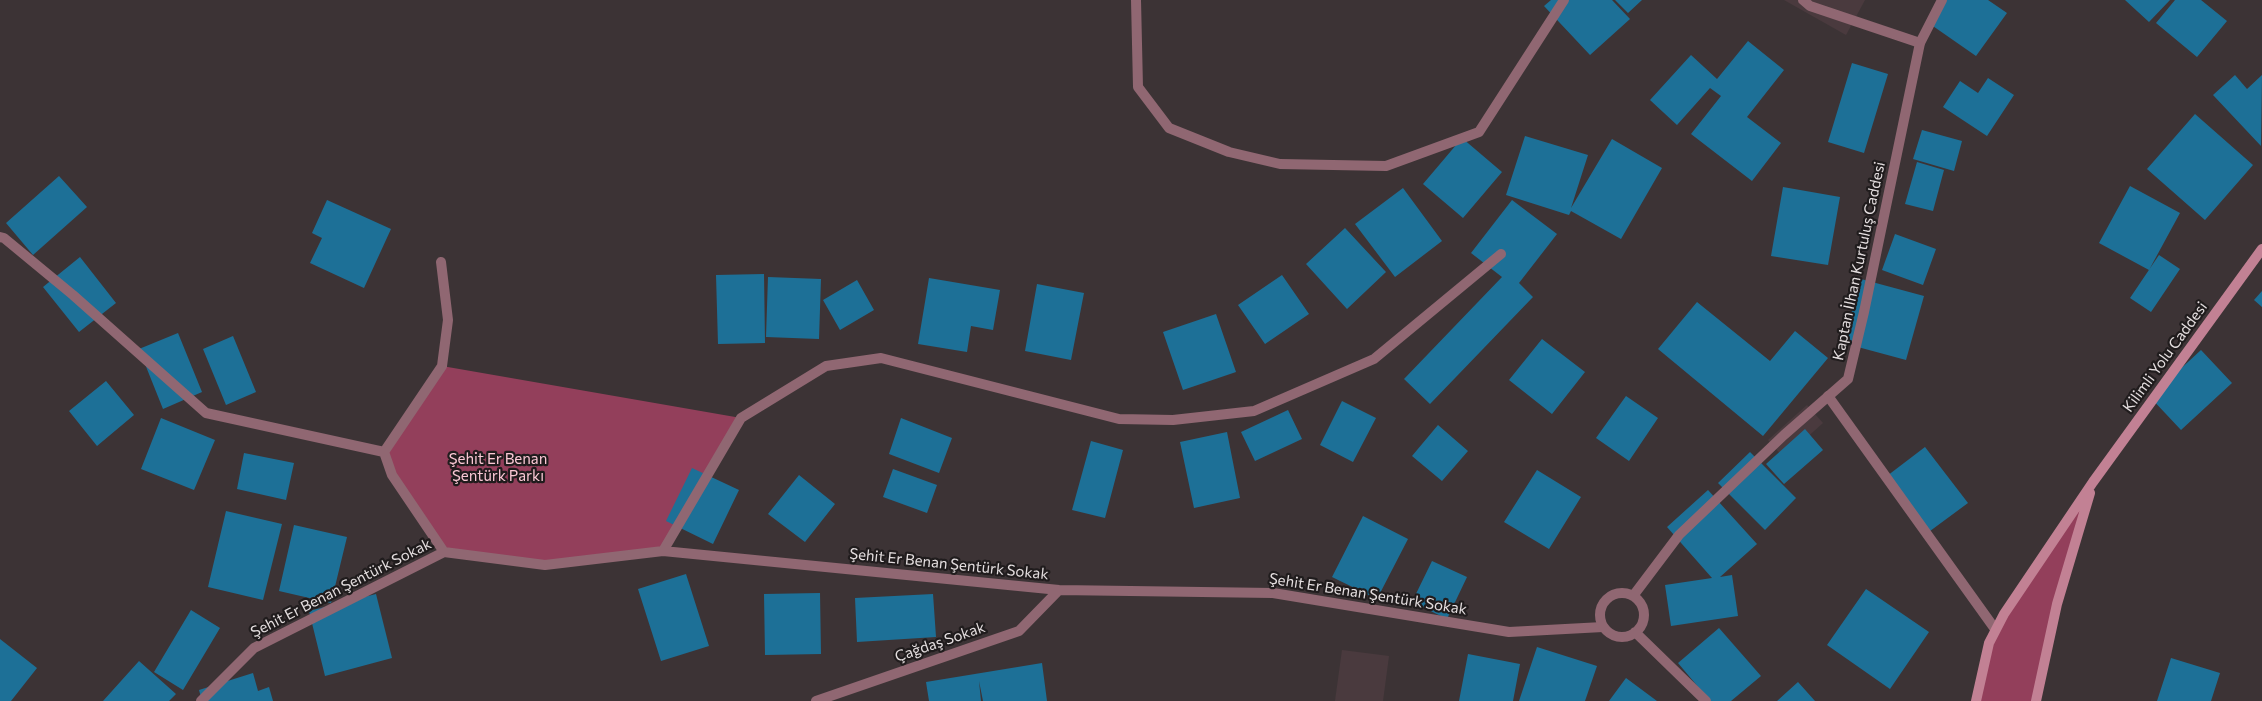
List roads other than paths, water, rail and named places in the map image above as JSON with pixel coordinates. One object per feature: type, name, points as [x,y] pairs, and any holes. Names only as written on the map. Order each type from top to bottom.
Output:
[{"type":"main road","name":"Kilimli Yolu Caddesi","points":[[1976,701],[1983,665],[1995,630],[2093,482],[2262,249]]},
{"type":"main road","name":"Kilimli Yolu Caddesi","points":[[2036,701],[2057,604],[2093,482]]},
{"type":"street","points":[[1136,0],[1138,87],[1170,128],[1229,152],[1280,164],[1386,166],[1479,132],[1564,0]]},
{"type":"street","points":[[1803,0],[1810,6],[1920,43]]},
{"type":"street","name":"Kaptan İlhan Kurtuluş Caddesi","points":[[1633,596],[1679,535],[1784,435],[1848,379],[1864,312],[1920,43],[1942,0]]},
{"type":"street","points":[[0,237],[4,238],[73,295],[206,413],[384,452]]},
{"type":"street","points":[[663,551],[741,418],[826,366],[881,358],[1119,418],[1173,420],[1254,411],[1374,359],[1501,254]]},
{"type":"street","points":[[384,452],[442,366],[448,320],[441,262]]},
{"type":"street","points":[[1828,396],[1995,630]]},
{"type":"street","points":[[384,452],[392,475],[444,552]]},
{"type":"street","name":"Şehit Er Benan Şentürk Sokak","points":[[201,701],[254,648],[444,552],[545,565],[663,551],[1059,590],[1273,592],[1509,632],[1604,627],[1615,636],[1635,632]]},
{"type":"street","name":"Çağdaş Sokak","points":[[816,701],[1019,631],[1059,590]]},
{"type":"street","points":[[1604,627],[1600,613],[1606,600],[1619,593],[1633,596],[1642,606],[1643,613],[1640,627],[1635,632],[1706,701]]},
{"type":"park label","name":"Şehit Er Benan Şentürk Parkı","points":[[498,468]]}]
